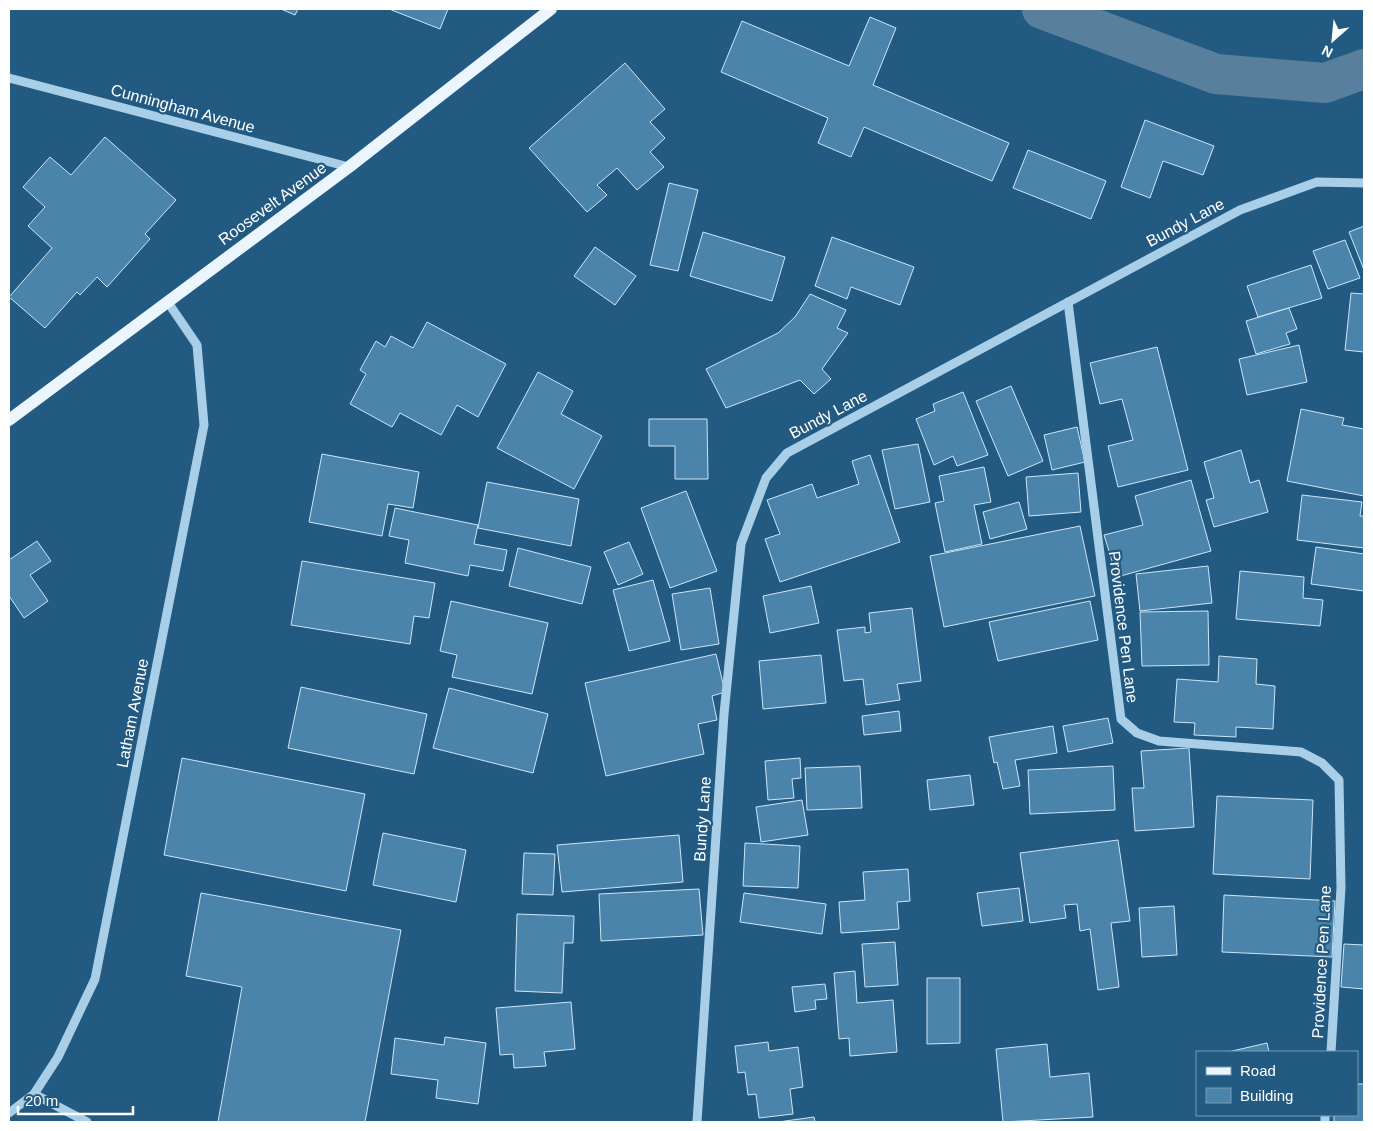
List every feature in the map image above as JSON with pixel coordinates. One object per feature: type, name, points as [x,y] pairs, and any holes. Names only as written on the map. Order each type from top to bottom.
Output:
[{"type":"main road","name":"Roosevelt Avenue","points":[[9,420],[349,167],[552,9]]},
{"type":"street","name":"Cunningham Avenue","points":[[9,78],[349,167]]},
{"type":"street","name":"Bundy Lane","points":[[697,1122],[724,714],[741,544],[766,478],[787,453],[1240,210],[1316,182],[1364,183]]},
{"type":"street","name":"Latham Avenue","points":[[9,1113],[34,1094],[58,1057],[95,979],[204,425],[197,345],[167,301]]},
{"type":"street","name":"Providence Pen Lane","points":[[1068,302],[1120,718],[1137,733],[1159,741],[1301,752],[1322,762],[1339,780],[1341,888],[1331,1051]]},
{"type":"street","points":[[34,1094],[87,1122]]},
{"type":"building","points":[[281,9],[298,9],[295,15]]},
{"type":"building","points":[[389,9],[448,9],[440,29]]},
{"type":"building","points":[[870,17],[896,28],[873,85],[1009,143],[992,181],[864,127],[851,157],[818,143],[828,118],[721,72],[742,21],[849,66]]},
{"type":"building","points":[[625,63],[665,109],[650,122],[665,138],[650,152],[664,167],[637,190],[617,168],[597,185],[607,195],[587,212],[529,148]]},
{"type":"building","points":[[1145,120],[1214,146],[1203,175],[1163,161],[1150,198],[1121,187]]},
{"type":"building","points":[[105,137],[176,200],[145,234],[150,239],[107,287],[97,277],[80,295],[77,292],[45,328],[9,297],[52,248],[28,226],[45,207],[23,187],[50,157],[71,175]]},
{"type":"building","points":[[1028,150],[1106,181],[1091,219],[1013,188]]},
{"type":"building","points":[[669,183],[698,190],[678,271],[650,265]]},
{"type":"building","points":[[1364,226],[1364,270],[1349,232]]},
{"type":"building","points":[[703,232],[785,257],[772,301],[690,276]]},
{"type":"building","points":[[832,237],[914,267],[900,305],[851,287],[847,299],[815,286]]},
{"type":"building","points":[[1345,240],[1360,278],[1328,289],[1313,251]]},
{"type":"building","points":[[595,247],[636,276],[615,305],[574,276]]},
{"type":"building","points":[[1311,265],[1322,298],[1258,317],[1247,286]]},
{"type":"building","points":[[1351,293],[1364,294],[1364,352],[1345,350]]},
{"type":"building","points":[[810,294],[846,310],[837,328],[848,333],[822,369],[831,379],[814,394],[800,380],[726,408],[706,369],[778,333],[795,317]]},
{"type":"building","points":[[1289,308],[1297,329],[1286,333],[1290,344],[1256,354],[1246,321]]},
{"type":"building","points":[[427,322],[506,364],[478,417],[457,405],[441,435],[400,413],[392,427],[350,404],[366,374],[360,370],[376,341],[385,347],[391,336],[413,348]]},
{"type":"building","points":[[1299,345],[1307,382],[1247,395],[1239,359]]},
{"type":"building","points":[[1157,347],[1188,470],[1118,487],[1108,446],[1133,440],[1122,399],[1100,404],[1090,363]]},
{"type":"building","points":[[538,372],[573,391],[561,414],[602,436],[574,489],[497,448]]},
{"type":"building","points":[[1011,386],[1043,461],[1008,476],[976,401]]},
{"type":"building","points":[[963,392],[988,455],[957,466],[953,456],[934,465],[916,419],[935,411],[933,404]]},
{"type":"building","points":[[1301,409],[1344,418],[1342,425],[1364,429],[1364,496],[1287,481]]},
{"type":"building","points":[[649,419],[707,419],[708,479],[675,479],[675,446],[649,446]]},
{"type":"building","points":[[1077,427],[1085,462],[1052,470],[1044,435]]},
{"type":"building","points":[[918,444],[930,502],[895,509],[882,450]]},
{"type":"building","points":[[1241,450],[1250,483],[1259,480],[1268,512],[1214,527],[1206,500],[1214,498],[1204,462]]},
{"type":"building","points":[[322,454],[419,472],[413,508],[388,504],[382,536],[309,522]]},
{"type":"building","points":[[870,455],[900,542],[780,582],[765,539],[780,534],[767,500],[812,484],[817,498],[859,484],[852,461]]},
{"type":"building","points":[[984,467],[991,502],[974,505],[982,544],[945,552],[935,503],[944,501],[939,476]]},
{"type":"building","points":[[1078,473],[1081,512],[1029,516],[1026,477]]},
{"type":"building","points":[[1191,480],[1211,551],[1117,577],[1104,535],[1143,525],[1135,496]]},
{"type":"building","points":[[487,482],[579,499],[571,546],[478,528]]},
{"type":"building","points":[[686,491],[717,571],[670,588],[641,508]]},
{"type":"building","points":[[1302,495],[1362,502],[1360,516],[1364,516],[1364,548],[1297,540]]},
{"type":"building","points":[[1019,502],[1027,529],[990,539],[983,512]]},
{"type":"building","points":[[395,508],[478,525],[474,544],[507,550],[503,571],[470,565],[468,576],[405,563],[409,540],[389,536]]},
{"type":"building","points":[[1080,526],[1095,596],[944,627],[930,556]]},
{"type":"building","points":[[37,541],[51,561],[30,575],[48,601],[24,618],[9,596],[9,560]]},
{"type":"building","points":[[629,542],[643,574],[618,585],[604,552]]},
{"type":"building","points":[[1316,547],[1364,554],[1364,591],[1311,584]]},
{"type":"building","points":[[518,548],[591,567],[582,604],[509,586]]},
{"type":"building","points":[[302,561],[435,583],[429,618],[414,616],[410,644],[291,625]]},
{"type":"building","points":[[1208,566],[1212,603],[1140,611],[1136,574]]},
{"type":"building","points":[[1240,571],[1304,577],[1303,598],[1323,600],[1320,626],[1236,619]]},
{"type":"building","points":[[653,580],[670,641],[629,651],[613,590]]},
{"type":"building","points":[[811,586],[819,623],[770,633],[763,596]]},
{"type":"building","points":[[710,588],[719,644],[681,650],[672,594]]},
{"type":"building","points":[[451,601],[548,623],[532,694],[452,677],[457,655],[440,651]]},
{"type":"building","points":[[1090,601],[1098,640],[998,661],[989,622]]},
{"type":"building","points":[[912,608],[921,681],[897,684],[900,700],[866,705],[863,679],[844,681],[837,630],[865,627],[865,633],[871,632],[869,613]]},
{"type":"building","points":[[1208,611],[1209,665],[1142,666],[1140,612]]},
{"type":"building","points":[[716,654],[725,692],[712,696],[717,720],[698,724],[704,754],[606,776],[585,683]]},
{"type":"building","points":[[821,655],[826,703],[763,709],[759,661]]},
{"type":"building","points":[[1219,656],[1257,659],[1256,684],[1275,686],[1273,729],[1236,727],[1236,737],[1194,735],[1195,723],[1174,722],[1177,679],[1218,682]]},
{"type":"building","points":[[301,687],[427,714],[414,774],[288,748]]},
{"type":"building","points":[[449,688],[548,714],[533,773],[433,748]]},
{"type":"building","points":[[899,711],[901,731],[864,735],[862,716]]},
{"type":"building","points":[[1108,718],[1113,743],[1068,752],[1063,726]]},
{"type":"building","points":[[1053,726],[1057,753],[1015,760],[1020,786],[1003,789],[997,762],[994,763],[989,737]]},
{"type":"building","points":[[1189,748],[1194,827],[1135,831],[1132,788],[1144,788],[1141,751]]},
{"type":"building","points":[[182,758],[365,794],[346,891],[164,855]]},
{"type":"building","points":[[800,758],[801,778],[792,779],[794,798],[768,800],[765,761]]},
{"type":"building","points":[[860,766],[862,808],[807,810],[805,768]]},
{"type":"building","points":[[1113,766],[1115,810],[1030,814],[1028,770]]},
{"type":"building","points":[[970,775],[974,805],[930,810],[927,780]]},
{"type":"building","points":[[1217,796],[1313,800],[1310,879],[1213,874]]},
{"type":"building","points":[[802,800],[808,835],[761,842],[756,807]]},
{"type":"building","points":[[383,833],[466,850],[456,902],[373,885]]},
{"type":"building","points":[[679,835],[683,882],[562,892],[557,845]]},
{"type":"building","points":[[1118,840],[1130,921],[1111,923],[1119,987],[1098,990],[1090,929],[1080,931],[1077,904],[1064,905],[1066,918],[1030,923],[1020,853]]},
{"type":"building","points":[[745,843],[800,846],[798,888],[743,886]]},
{"type":"building","points":[[524,853],[555,854],[553,895],[522,894]]},
{"type":"building","points":[[908,869],[910,901],[897,902],[899,929],[841,933],[839,902],[865,900],[863,872]]},
{"type":"building","points":[[1019,888],[1023,921],[982,926],[977,893]]},
{"type":"building","points":[[699,889],[703,935],[601,941],[599,894]]},
{"type":"building","points":[[201,893],[401,930],[365,1122],[218,1122],[242,987],[186,976]]},
{"type":"building","points":[[744,893],[826,904],[822,934],[740,922]]},
{"type":"building","points":[[1224,895],[1335,901],[1332,957],[1222,952]]},
{"type":"building","points":[[1174,906],[1177,955],[1142,957],[1139,908]]},
{"type":"building","points":[[517,914],[574,916],[573,943],[564,943],[562,993],[515,991]]},
{"type":"building","points":[[895,942],[898,985],[865,987],[862,944]]},
{"type":"building","points":[[1344,944],[1364,945],[1364,989],[1341,987]]},
{"type":"building","points":[[855,971],[857,1003],[893,1000],[897,1052],[850,1056],[849,1038],[839,1039],[834,973]]},
{"type":"building","points":[[927,978],[960,978],[960,1043],[927,1044]]},
{"type":"building","points":[[825,984],[827,999],[815,1000],[816,1009],[795,1012],[792,987]]},
{"type":"building","points":[[571,1002],[575,1049],[544,1052],[546,1066],[514,1068],[513,1054],[500,1055],[496,1008]]},
{"type":"building","points":[[445,1037],[486,1043],[478,1104],[436,1098],[438,1080],[391,1074],[395,1038],[444,1045]]},
{"type":"building","points":[[768,1042],[769,1051],[798,1047],[803,1087],[790,1089],[793,1114],[759,1118],[756,1094],[748,1095],[745,1072],[738,1073],[735,1046]]},
{"type":"building","points":[[1267,1043],[1269,1051],[1232,1051]]},
{"type":"building","points":[[1047,1044],[1050,1077],[1089,1073],[1093,1117],[1003,1122],[996,1049]]},
{"type":"building","points":[[1358,1084],[1364,1084],[1364,1122],[1334,1122],[1334,1116],[1358,1116]]},
{"type":"building","points":[[814,1117],[815,1122],[778,1122]]},
{"type":"waterway","points":[[1042,9],[1216,74],[1325,83],[1364,69]]}]
